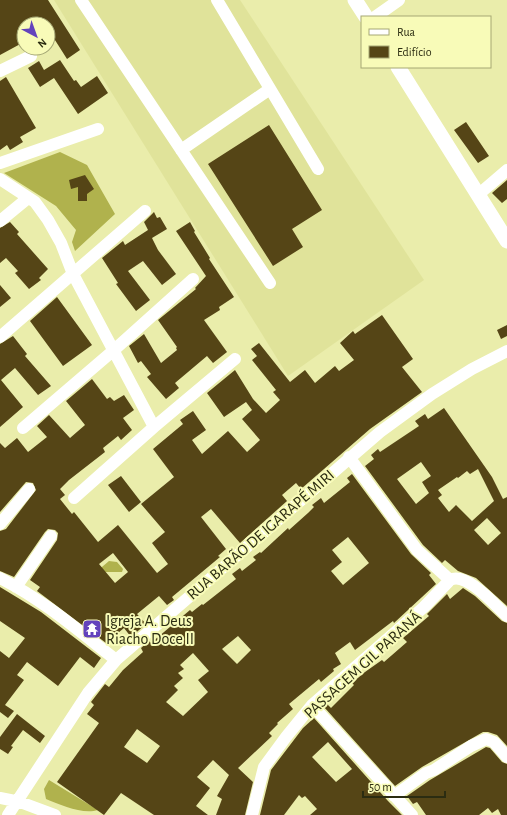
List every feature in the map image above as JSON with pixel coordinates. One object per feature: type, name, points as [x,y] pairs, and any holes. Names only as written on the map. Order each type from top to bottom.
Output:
[{"type":"main road","points":[[355,0],[365,16]]},
{"type":"main road","points":[[399,68],[507,240]]},
{"type":"street","points":[[81,0],[270,283]]},
{"type":"street","points":[[217,0],[318,169]]},
{"type":"street","points":[[376,16],[399,0]]},
{"type":"street","points":[[0,71],[31,56]]},
{"type":"street","points":[[181,150],[270,89]]},
{"type":"street","points":[[0,163],[98,129]]},
{"type":"street","points":[[478,194],[507,170]]},
{"type":"street","points":[[0,180],[35,202],[48,220],[61,243],[73,274],[154,427]]},
{"type":"street","points":[[0,221],[28,198]]},
{"type":"street","points":[[0,337],[145,211]]},
{"type":"street","points":[[23,428],[114,350],[193,279]]},
{"type":"street","name":"RUA BARÃO DE IGARAPÉ MIRI","points":[[8,815],[88,693],[116,660],[349,458],[413,406],[472,369],[507,352]]},
{"type":"street","points":[[74,498],[154,427],[235,359]]},
{"type":"street","points":[[349,458],[417,550],[450,580],[459,578],[471,583],[507,616]]},
{"type":"street","points":[[0,524],[29,489]]},
{"type":"street","points":[[16,587],[51,536]]},
{"type":"street","points":[[0,578],[16,587],[68,623],[116,660]]},
{"type":"street","name":"PASSAGEM GIL PARANÁ","points":[[252,815],[258,787],[269,758],[312,706],[424,607],[450,580]]},
{"type":"street","points":[[312,706],[412,815]]},
{"type":"street","points":[[394,796],[426,773],[434,770],[471,746],[486,739],[494,742],[507,757]]},
{"type":"street","points":[[0,798],[17,801],[55,815]]},
{"type":"shaded area","points":[[54,0],[240,0],[424,280],[288,376]]},
{"type":"shaded area","points":[[60,152],[87,165],[115,214],[75,251],[72,242],[76,230],[56,206],[4,173]]},
{"type":"shaded area","points":[[109,561],[117,562],[123,569],[122,572],[105,572],[89,578]]},
{"type":"shaded area","points":[[49,780],[98,810],[79,810],[46,799],[44,789]]},
{"type":"building","points":[[0,0],[48,0],[80,50],[67,59],[56,42],[56,16],[16,16],[16,46],[0,55]]},
{"type":"building","points":[[60,60],[74,81],[76,80],[81,87],[97,76],[108,93],[78,114],[54,78],[40,87],[28,68],[39,61],[44,70]]},
{"type":"building","points":[[6,77],[36,128],[20,137],[23,142],[10,150],[7,145],[0,150],[0,81]]},
{"type":"building","points":[[466,122],[489,156],[478,163],[454,130]]},
{"type":"building","points":[[269,125],[322,210],[292,229],[303,247],[273,266],[208,164]]},
{"type":"building","points":[[85,175],[94,189],[87,194],[87,201],[78,201],[78,187],[71,189],[69,180]]},
{"type":"building","points":[[507,180],[507,199],[502,203],[492,193]]},
{"type":"building","points":[[154,212],[157,218],[160,217],[167,229],[152,238],[158,250],[176,274],[162,285],[143,261],[128,271],[150,300],[136,311],[116,284],[118,283],[102,258],[123,241],[125,245],[148,230],[144,222]]},
{"type":"building","points":[[10,222],[19,232],[17,234],[48,269],[39,278],[41,280],[29,289],[15,273],[18,271],[6,258],[0,263],[0,228]]},
{"type":"building","points":[[190,222],[195,231],[194,232],[210,258],[209,259],[234,297],[219,307],[220,310],[204,320],[227,352],[213,363],[207,356],[175,383],[179,388],[166,399],[147,377],[151,374],[141,361],[138,363],[129,346],[144,334],[161,363],[177,350],[177,347],[158,320],[196,289],[195,288],[206,276],[176,231]]},
{"type":"building","points":[[0,285],[11,298],[0,307]]},
{"type":"building","points":[[57,297],[92,345],[63,366],[30,321]]},
{"type":"building","points":[[382,315],[413,359],[402,367],[422,392],[370,429],[301,489],[296,483],[282,495],[287,501],[240,543],[211,509],[201,517],[226,549],[218,556],[220,557],[172,597],[174,600],[167,605],[159,596],[137,614],[146,624],[131,637],[124,628],[106,643],[37,591],[40,587],[30,580],[57,540],[58,533],[55,530],[48,529],[45,532],[14,577],[0,571],[0,531],[6,529],[36,490],[33,483],[26,482],[0,512],[0,443],[5,448],[17,438],[28,452],[47,437],[37,426],[49,415],[70,438],[85,425],[66,401],[92,379],[107,399],[110,397],[114,401],[124,395],[134,410],[123,418],[132,430],[121,440],[118,436],[103,448],[105,452],[69,480],[60,489],[65,495],[60,499],[72,514],[74,512],[98,542],[118,525],[157,573],[168,564],[152,543],[165,532],[141,504],[174,477],[153,449],[183,424],[180,420],[193,411],[206,430],[192,440],[202,454],[228,431],[247,452],[260,440],[242,419],[252,410],[246,402],[224,417],[207,393],[235,370],[253,399],[266,413],[280,400],[273,392],[276,390],[252,360],[257,356],[251,349],[259,343],[290,382],[305,370],[315,383],[335,366],[339,371],[354,360],[340,343],[353,331],[355,334]],"holes":[[[113,553],[128,572],[115,583],[99,564]]]},
{"type":"building","points":[[507,325],[507,336],[501,339],[497,330]]},
{"type":"building","points":[[13,336],[27,354],[25,356],[51,386],[38,395],[15,368],[1,380],[23,407],[0,427],[0,344]]},
{"type":"building","points":[[444,408],[492,477],[503,499],[507,497],[507,606],[476,578],[458,571],[445,560],[442,563],[423,545],[365,466],[374,459],[371,455],[378,449],[380,452],[419,426],[415,421],[425,414],[428,419]],"holes":[[[421,462],[431,476],[422,482],[429,493],[416,504],[397,479]],[[478,469],[494,501],[472,521],[456,505],[449,512],[438,498],[442,495],[438,490],[467,471],[470,474]],[[487,518],[501,533],[488,545],[474,530]]]},
{"type":"building","points":[[352,474],[411,554],[431,573],[429,575],[436,584],[394,623],[393,621],[355,650],[350,642],[335,653],[341,664],[333,669],[334,671],[321,682],[319,679],[289,704],[293,709],[277,723],[278,724],[269,733],[272,736],[238,768],[253,782],[245,815],[216,815],[222,799],[217,796],[229,775],[213,760],[197,777],[210,788],[196,806],[208,815],[154,815],[121,793],[104,815],[57,782],[99,723],[87,714],[94,705],[91,702],[105,684],[109,687],[123,670],[143,652],[141,648],[149,641],[151,643],[190,610],[192,612],[202,604],[203,605],[236,579],[232,574],[240,568],[242,571],[256,560],[253,557],[260,552],[261,553],[288,528],[289,530],[314,507],[312,505],[321,498],[324,503],[350,482],[347,478]],"holes":[[[348,537],[369,563],[343,585],[331,571],[342,562],[332,550]],[[238,636],[251,650],[237,664],[222,649]],[[193,653],[209,671],[198,680],[208,692],[183,716],[166,702],[178,690],[174,686],[183,678],[178,673],[184,669],[180,665]],[[137,729],[160,746],[147,763],[124,747]]]},
{"type":"building","points":[[121,476],[141,502],[129,512],[108,485]]},
{"type":"building","points":[[0,587],[41,612],[101,658],[94,668],[80,657],[58,686],[27,662],[17,675],[24,680],[5,705],[14,711],[8,718],[0,712],[0,651],[9,658],[25,638],[0,621]]},
{"type":"building","points":[[463,588],[475,596],[502,621],[507,623],[507,746],[497,735],[483,732],[422,767],[395,786],[324,707],[327,704],[331,708],[354,685],[352,683],[382,660],[384,662],[407,642],[403,638],[429,616],[427,614],[447,594],[450,599]]},
{"type":"building","points":[[17,714],[45,736],[40,743],[23,730],[11,746],[13,747],[8,754],[0,749],[0,737]]},
{"type":"building","points":[[314,718],[402,815],[310,815],[317,809],[305,796],[302,798],[299,795],[284,815],[260,815],[271,770],[303,728]],"holes":[[[328,742],[352,769],[336,782],[312,757]]]},
{"type":"building","points":[[486,747],[490,748],[502,762],[507,764],[507,815],[501,815],[498,809],[492,813],[488,808],[479,815],[426,815],[417,802],[413,804],[407,796],[430,780]]},
{"type":"place","name":"Igreja A. Deus Riacho Doce II","points":[[92,629]]}]
